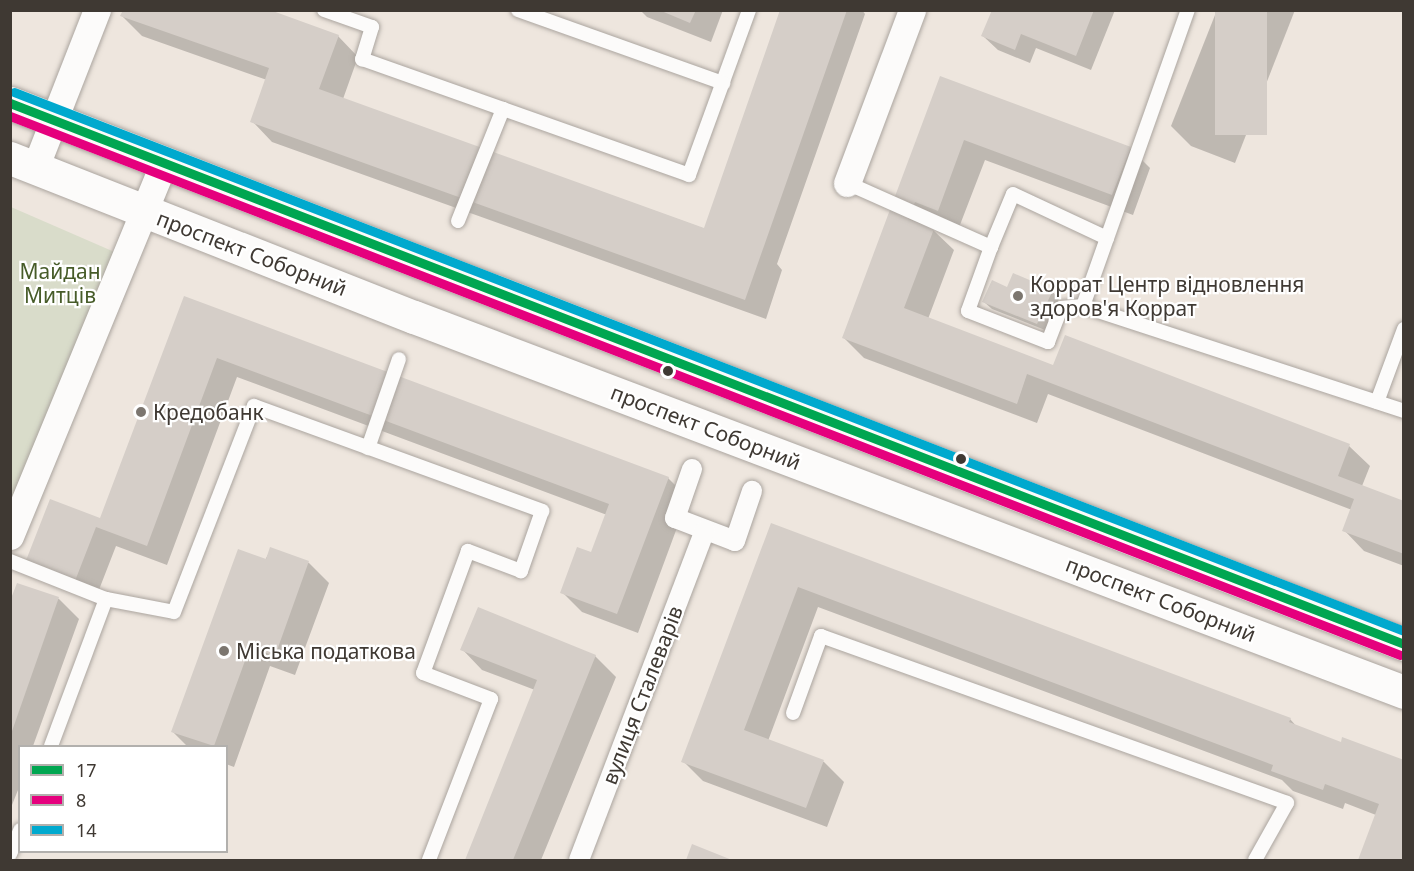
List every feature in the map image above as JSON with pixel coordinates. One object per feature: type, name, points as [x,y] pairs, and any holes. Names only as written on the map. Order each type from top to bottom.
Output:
[{"type":"main road","points":[[10,104],[1404,644]]},
{"type":"main road","name":"проспект Соборний","points":[[23,163],[1404,692]]},
{"type":"street","points":[[23,163],[54,121],[97,10]]},
{"type":"street","points":[[848,183],[912,10]]},
{"type":"street","points":[[10,536],[164,163]]},
{"type":"street","points":[[692,469],[675,518],[705,530],[735,541],[752,492]]},
{"type":"street","name":"вулиця Сталеварів","points":[[579,861],[705,530]]},
{"type":"lane","points":[[324,10],[372,27],[362,58],[689,175],[749,10]]},
{"type":"lane","points":[[518,10],[723,83]]},
{"type":"lane","points":[[1083,306],[1188,10]]},
{"type":"lane","points":[[458,221],[502,109]]},
{"type":"lane","points":[[848,183],[991,247]]},
{"type":"lane","points":[[1107,238],[1013,194],[968,311],[1048,342],[1061,308],[1083,306],[1404,411]]},
{"type":"lane","points":[[1377,402],[1404,329]]},
{"type":"lane","points":[[368,448],[399,359]]},
{"type":"lane","points":[[10,561],[106,599],[174,612],[254,406],[542,511],[521,571],[468,551],[423,673],[491,699],[429,861]]},
{"type":"lane","points":[[52,745],[106,599]]},
{"type":"lane","points":[[793,713],[821,636],[1287,803],[1255,861]]},
{"type":"lane","points":[[10,854],[18,835]]},
{"type":"green space","name":"Майдан Митців","points":[[11,207],[126,257],[11,536]]},
{"type":"building","points":[[123,10],[270,10],[339,35],[319,89],[704,228],[780,10],[847,10],[745,300],[250,122],[269,68],[120,16]]},
{"type":"building","points":[[659,10],[696,10],[690,23]]},
{"type":"building","points":[[992,10],[1094,10],[1076,56],[1021,34],[1015,50],[981,36]]},
{"type":"building","points":[[1215,10],[1267,10],[1267,135],[1215,135]]},
{"type":"building","points":[[940,76],[1131,147],[1112,195],[964,140],[938,211],[915,202],[908,219],[934,229],[904,308],[1053,365],[1065,335],[1350,444],[1338,476],[1404,501],[1404,554],[1342,531],[1354,499],[1027,374],[1017,404],[842,338]]},
{"type":"building","name":"Коррат Центр відновлення здоров'я Коррат","points":[[1013,273],[1053,290],[1037,324],[982,302],[992,280],[1007,287]]},
{"type":"building","points":[[184,296],[669,477],[617,614],[560,593],[577,547],[591,552],[609,504],[217,358],[147,546],[96,527],[75,581],[25,563],[50,499],[100,518]]},
{"type":"building","points":[[771,523],[1291,718],[1289,722],[1341,742],[1342,737],[1404,760],[1404,860],[1358,860],[1379,804],[1325,784],[1323,790],[1271,771],[1273,765],[798,587],[744,730],[824,760],[806,808],[681,762]]},
{"type":"building","name":"Міська податкова","points":[[270,547],[309,561],[275,656],[250,647],[214,745],[171,732],[238,549],[266,559]]},
{"type":"building","points":[[17,583],[59,597],[11,734],[10,601]]},
{"type":"building","points":[[478,607],[596,655],[513,860],[465,860],[537,680],[460,650]]},
{"type":"building","points":[[692,844],[732,860],[686,860]]},
{"type":"transit line","name":"14","points":[[14,92],[1404,631]]},
{"type":"transit line","name":"17","points":[[10,103],[1404,644]]},
{"type":"transit line","name":"8","points":[[10,116],[1400,655]]},
{"type":"place","name":"Коррат Центр відновлення здоров'я Коррат","points":[[1018,296]]},
{"type":"place","name":"Кредобанк","points":[[141,412]]},
{"type":"place","name":"Міська податкова","points":[[224,651]]}]
